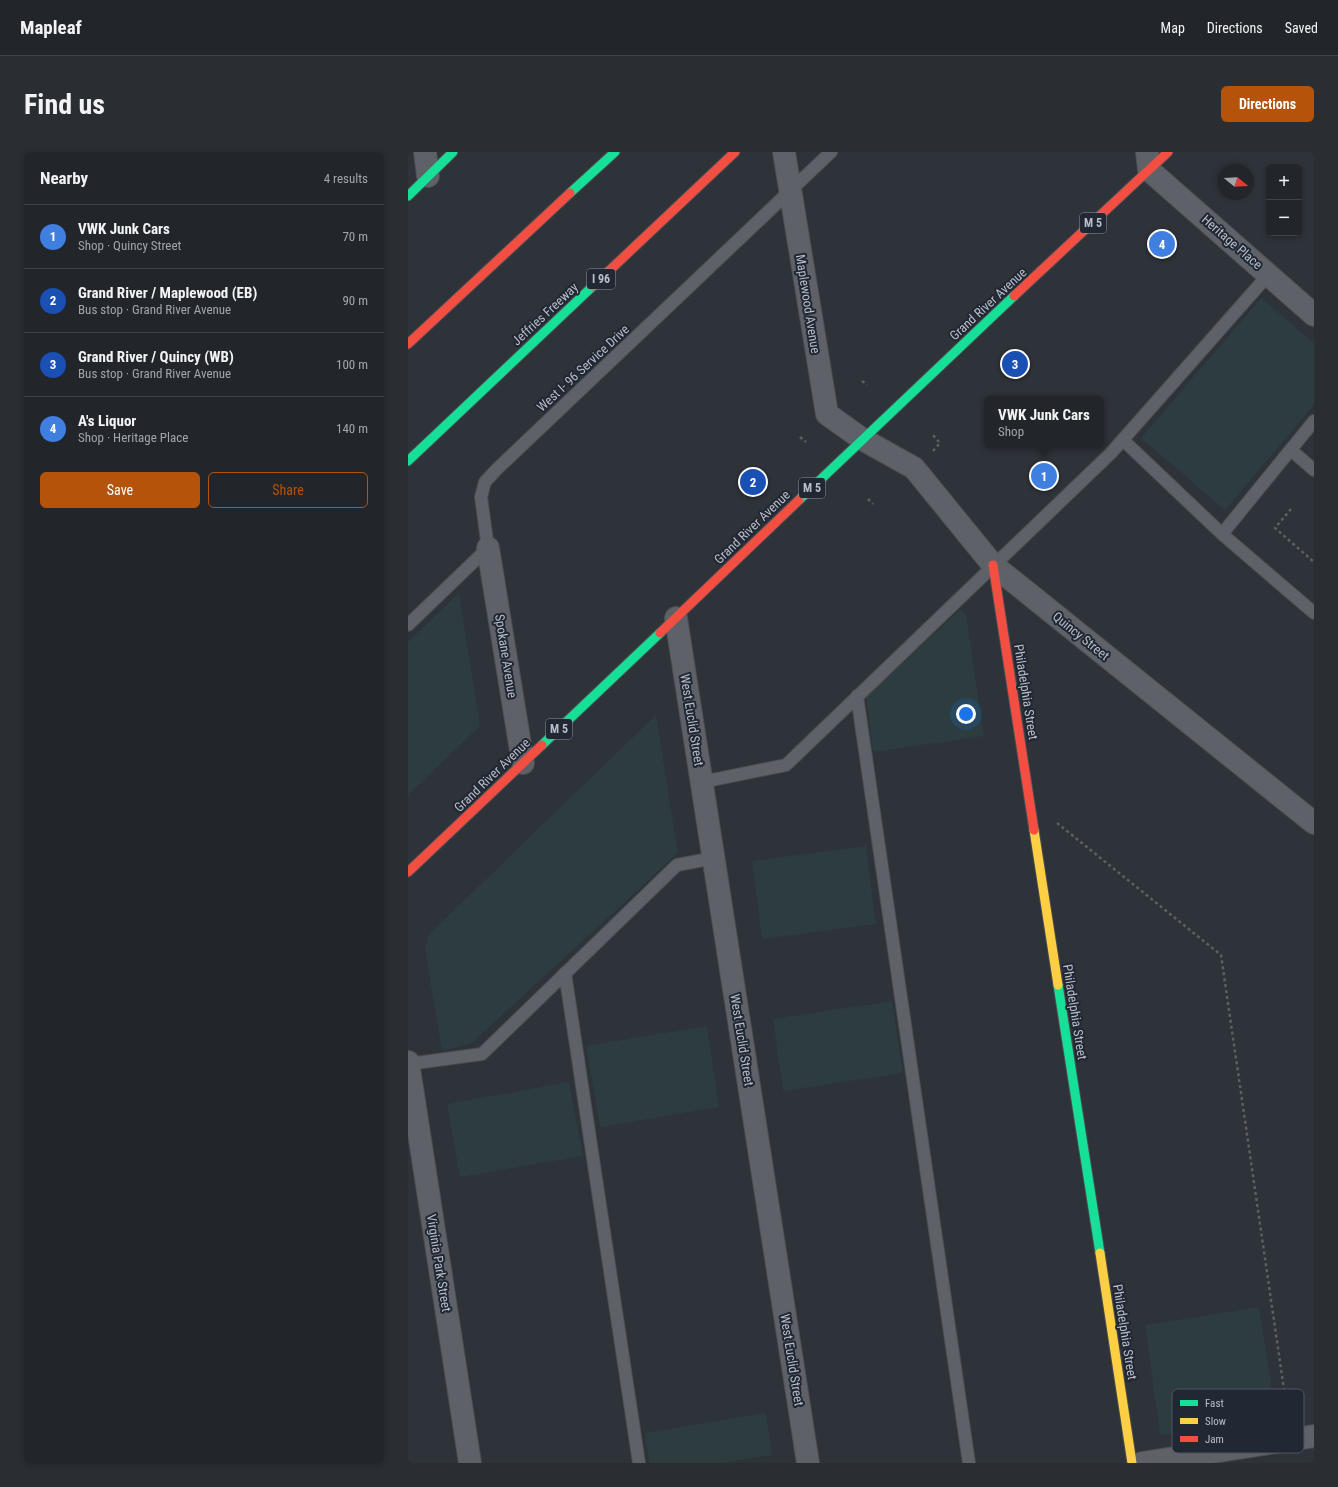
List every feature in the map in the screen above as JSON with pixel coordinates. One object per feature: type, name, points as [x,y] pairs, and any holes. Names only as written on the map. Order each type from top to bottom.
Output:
[{"type":"main road","points":[[408,196],[452,152]]},
{"type":"main road","points":[[408,344],[460,294],[615,152]]},
{"type":"main road","name":"Jeffries Freeway","points":[[408,461],[735,152]]},
{"type":"main road","name":"Grand River Avenue","points":[[408,872],[676,618],[1148,161],[1168,152]]},
{"type":"main road","name":"Philadelphia Street","points":[[993,565],[1132,1463]]},
{"type":"street","points":[[424,152],[428,176]]},
{"type":"street","name":"Maplewood Avenue","points":[[785,161],[827,414],[862,439]]},
{"type":"street","name":"Heritage Place","points":[[1148,161],[1314,314]]},
{"type":"street","name":"Quincy Street","points":[[862,439],[914,468],[993,565],[1314,823]]},
{"type":"street","name":"Spokane Avenue","points":[[488,548],[523,763]]},
{"type":"street","name":"West Euclid Street","points":[[676,618],[808,1463]]},
{"type":"street","name":"Virginia Park Street","points":[[408,1063],[414,1137],[470,1463]]},
{"type":"street","points":[[1304,1438],[1314,1436]]},
{"type":"street","points":[[1142,1463],[1207,1453]]},
{"type":"lane","name":"West I- 96 Service Drive","points":[[488,548],[480,497],[485,482],[831,152]]},
{"type":"lane","points":[[702,782],[786,765],[1111,453],[1269,274]]},
{"type":"lane","points":[[1222,534],[1314,422]]},
{"type":"lane","points":[[1123,440],[1222,534],[1314,613]]},
{"type":"lane","points":[[1291,450],[1314,470]]},
{"type":"lane","points":[[408,625],[488,548]]},
{"type":"lane","points":[[857,696],[969,1463]]},
{"type":"lane","points":[[408,1063],[482,1054],[677,865],[714,858]]},
{"type":"lane","points":[[566,973],[639,1463]]},
{"type":"path","points":[[862,381],[867,385]]},
{"type":"path","points":[[933,451],[940,443],[934,435]]},
{"type":"path","points":[[800,437],[806,442]]},
{"type":"path","points":[[868,499],[873,504]]},
{"type":"path","points":[[1291,509],[1275,528],[1314,562]]},
{"type":"path","points":[[1029,800],[1221,955],[1284,1389]]},
{"type":"shaded area","points":[[1261,298],[1314,343],[1314,405],[1225,510],[1141,438]]},
{"type":"shaded area","points":[[459,593],[480,726],[408,795],[408,642]]},
{"type":"shaded area","points":[[961,609],[966,615],[984,736],[873,752],[866,697]]},
{"type":"shaded area","points":[[656,715],[678,853],[472,1043],[442,1051],[425,951],[428,935]]},
{"type":"shaded area","points":[[866,846],[876,924],[762,939],[752,861]]},
{"type":"shaded area","points":[[892,1001],[903,1073],[783,1091],[773,1019]]},
{"type":"shaded area","points":[[707,1026],[719,1107],[600,1127],[586,1046]]},
{"type":"shaded area","points":[[569,1082],[583,1156],[460,1177],[447,1104]]},
{"type":"shaded area","points":[[1259,1307],[1272,1389],[1172,1389],[1172,1433],[1160,1435],[1145,1325]]},
{"type":"shaded area","points":[[766,1413],[772,1455],[721,1463],[649,1463],[645,1433]]},
{"type":"traffic: fast","points":[[408,196],[453,152]]},
{"type":"traffic: fast","points":[[570,193],[615,152]]},
{"type":"traffic: fast","points":[[408,461],[593,286]]},
{"type":"traffic: fast","points":[[799,500],[1014,296]]},
{"type":"traffic: fast","points":[[542,745],[660,633]]},
{"type":"traffic: fast","points":[[1058,985],[1100,1253]]},
{"type":"traffic: slow","points":[[1034,830],[1058,985]]},
{"type":"traffic: slow","points":[[1100,1253],[1132,1463]]},
{"type":"traffic: jam","points":[[593,286],[735,152]]},
{"type":"traffic: jam","points":[[1014,296],[1168,152]]},
{"type":"traffic: jam","points":[[408,344],[570,193]]},
{"type":"traffic: jam","points":[[660,633],[799,500]]},
{"type":"traffic: jam","points":[[993,565],[1034,830]]},
{"type":"traffic: jam","points":[[408,872],[542,745]]},
{"type":"place","name":"A's Liquor","points":[[1162,244]]},
{"type":"place","name":"Grand River / Quincy (WB)","points":[[1015,364]]},
{"type":"place","name":"VWK Junk Cars","points":[[1044,476]]},
{"type":"place","name":"Grand River / Maplewood (EB)","points":[[753,482]]}]
